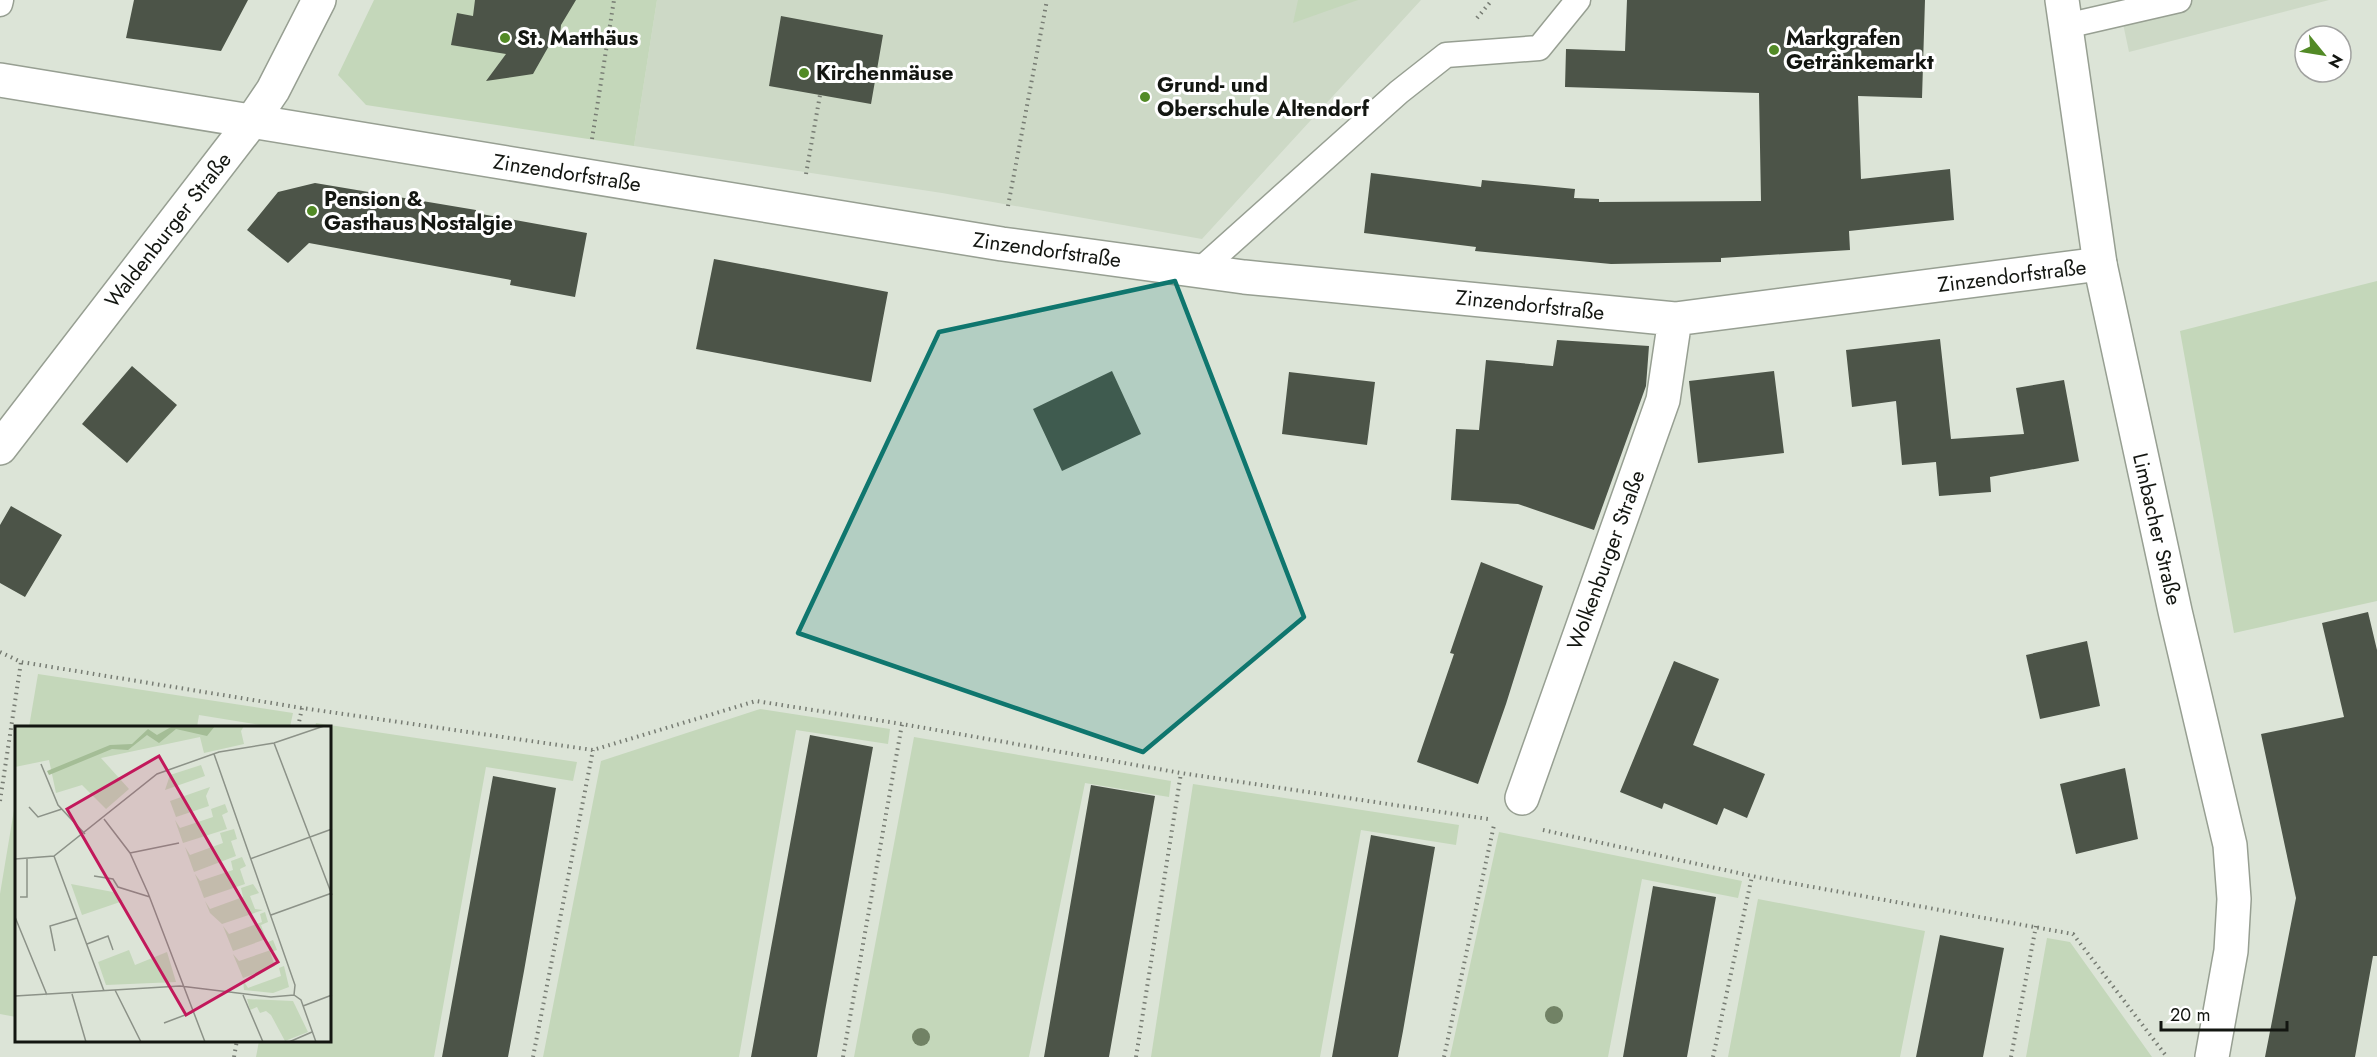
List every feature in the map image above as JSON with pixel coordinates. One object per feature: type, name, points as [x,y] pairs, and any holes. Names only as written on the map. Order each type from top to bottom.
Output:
[{"type":"street","name":"Waldenburger Straße","points":[[0,448],[252,121],[273,90],[318,0]]},
{"type":"street","name":"Limbacher Straße","points":[[2064,13],[2100,264],[2175,611],[2230,845],[2234,899],[2231,951],[2212,1057]]},
{"type":"street","name":"Zinzendorfstraße","points":[[0,80],[1002,244],[1199,271],[1676,319],[2100,264]]},
{"type":"street","name":"Wolkenburger Straße","points":[[1522,798],[1663,400],[1676,319]]},
{"type":"lane","points":[[1199,271],[1399,92],[1446,55],[1539,48],[1578,0]]},
{"type":"lane","points":[[2064,13],[2179,0]]},
{"type":"path","points":[[586,176],[614,0]]},
{"type":"path","points":[[1008,205],[1047,0]]},
{"type":"path","points":[[799,211],[820,95]]},
{"type":"path","points":[[0,652],[21,662],[302,708],[593,750],[756,701],[1181,773],[1495,820],[1444,1057]]},
{"type":"path","points":[[0,801],[21,662]]},
{"type":"path","points":[[298,726],[302,708]]},
{"type":"path","points":[[843,1057],[902,724]]},
{"type":"path","points":[[533,1057],[593,750]]},
{"type":"path","points":[[1136,1057],[1181,773]]},
{"type":"path","points":[[1542,830],[1752,876],[2073,934],[2167,1057]]},
{"type":"path","points":[[1713,1057],[1752,876]]},
{"type":"path","points":[[2011,1057],[2037,926]]},
{"type":"path","points":[[234,1057],[237,1042]]},
{"type":"highlighted area","points":[[1175,281],[1304,617],[1143,752],[798,633],[939,332]]},
{"type":"shaded area","points":[[374,0],[657,0],[634,146],[366,105],[338,75]]},
{"type":"shaded area","points":[[657,0],[1421,0],[1202,239],[942,193],[634,146]]},
{"type":"shaded area","points":[[1298,0],[1358,0],[1293,23]]},
{"type":"shaded area","points":[[2118,0],[2329,0],[2129,52]]},
{"type":"shaded area","points":[[2377,281],[2377,601],[2234,633],[2180,331]]},
{"type":"shaded area","points":[[38,674],[293,713],[290,726],[267,726],[199,715],[197,726],[29,726]]},
{"type":"shaded area","points":[[760,709],[890,729],[888,744],[796,730],[739,1057],[543,1057],[601,761]]},
{"type":"shaded area","points":[[316,723],[577,762],[573,781],[486,767],[434,1057],[256,1057],[259,1042],[332,1042],[332,726],[315,726]]},
{"type":"shaded area","points":[[914,737],[1171,781],[1169,797],[1085,783],[1029,1057],[854,1057]]},
{"type":"shaded area","points":[[1193,784],[1459,825],[1456,845],[1361,830],[1320,1057],[1151,1057]]},
{"type":"shaded area","points":[[15,804],[15,1017],[0,1014],[0,894]]},
{"type":"shaded area","points":[[1499,832],[1742,881],[1738,898],[1642,879],[1608,1057],[1450,1057]]},
{"type":"shaded area","points":[[1758,899],[1925,931],[1900,1057],[1728,1057]]},
{"type":"shaded area","points":[[2047,938],[2070,942],[2152,1057],[2026,1057]]},
{"type":"building","points":[[134,0],[248,0],[221,51],[126,38]]},
{"type":"building","name":"St. Matthäus","points":[[475,0],[576,0],[561,25],[560,36],[550,44],[533,74],[486,81],[506,54],[451,45],[457,13],[473,16]]},
{"type":"building","points":[[1627,0],[1925,0],[1922,98],[1858,96],[1861,179],[1950,169],[1954,220],[1849,231],[1850,250],[1721,258],[1721,262],[1611,264],[1475,251],[1476,247],[1364,233],[1371,173],[1481,187],[1482,180],[1575,189],[1574,198],[1599,199],[1599,202],[1761,201],[1759,93],[1565,87],[1566,49],[1625,51]]},
{"type":"building","points":[[781,16],[883,35],[871,104],[769,86]]},
{"type":"building","points":[[315,183],[476,210],[476,213],[587,233],[575,297],[510,285],[511,280],[309,243],[288,263],[247,230],[278,192]]},
{"type":"building","points":[[714,259],[888,292],[871,382],[696,349]]},
{"type":"building","points":[[1940,339],[1951,439],[2024,434],[2016,388],[2064,380],[2079,461],[1990,477],[1991,492],[1939,496],[1936,462],[1902,465],[1896,401],[1852,407],[1846,350]]},
{"type":"building","points":[[1557,340],[1649,346],[1646,386],[1594,530],[1518,504],[1451,500],[1456,429],[1479,430],[1486,360],[1553,366]]},
{"type":"building","points":[[132,366],[177,405],[127,463],[82,424]]},
{"type":"building","points":[[1112,371],[1141,434],[1062,471],[1033,409]]},
{"type":"building","points":[[1774,371],[1784,453],[1698,463],[1689,381]]},
{"type":"building","points":[[1289,372],[1375,382],[1367,445],[1282,434]]},
{"type":"building","points":[[11,506],[62,535],[25,597],[0,583],[0,525]]},
{"type":"building","points":[[1481,562],[1543,586],[1478,784],[1417,762],[1454,654],[1450,653]]},
{"type":"building","points":[[2368,612],[2377,650],[2377,956],[2373,956],[2355,1057],[2265,1057],[2296,898],[2261,734],[2344,717],[2322,623]]},
{"type":"building","points":[[2087,641],[2100,706],[2040,719],[2026,655]]},
{"type":"building","points":[[1674,661],[1719,679],[1693,745],[1765,774],[1747,818],[1724,808],[1717,825],[1664,803],[1662,809],[1620,792]]},
{"type":"building","points":[[810,735],[873,747],[817,1057],[751,1057]]},
{"type":"building","points":[[2125,768],[2138,839],[2076,854],[2060,784]]},
{"type":"building","points":[[493,776],[556,788],[524,971],[508,1057],[442,1057]]},
{"type":"building","points":[[1091,785],[1155,796],[1109,1057],[1044,1057]]},
{"type":"building","points":[[1371,835],[1435,847],[1403,1031],[1398,1057],[1332,1057]]},
{"type":"building","points":[[1653,886],[1716,897],[1687,1057],[1623,1057]]},
{"type":"building","points":[[1940,935],[2004,948],[1983,1057],[1916,1057]]},
{"type":"place","name":"St. Matthäus","points":[[505,38]]},
{"type":"place","name":"Markgrafen Getränkemarkt","points":[[1774,50]]},
{"type":"place","name":"Kirchenmäuse","points":[[804,73]]},
{"type":"place","name":"Grund- und Oberschule Altendorf","points":[[1145,97]]},
{"type":"place","name":"Pension & Gasthaus Nostalgie","points":[[312,211]]}]
